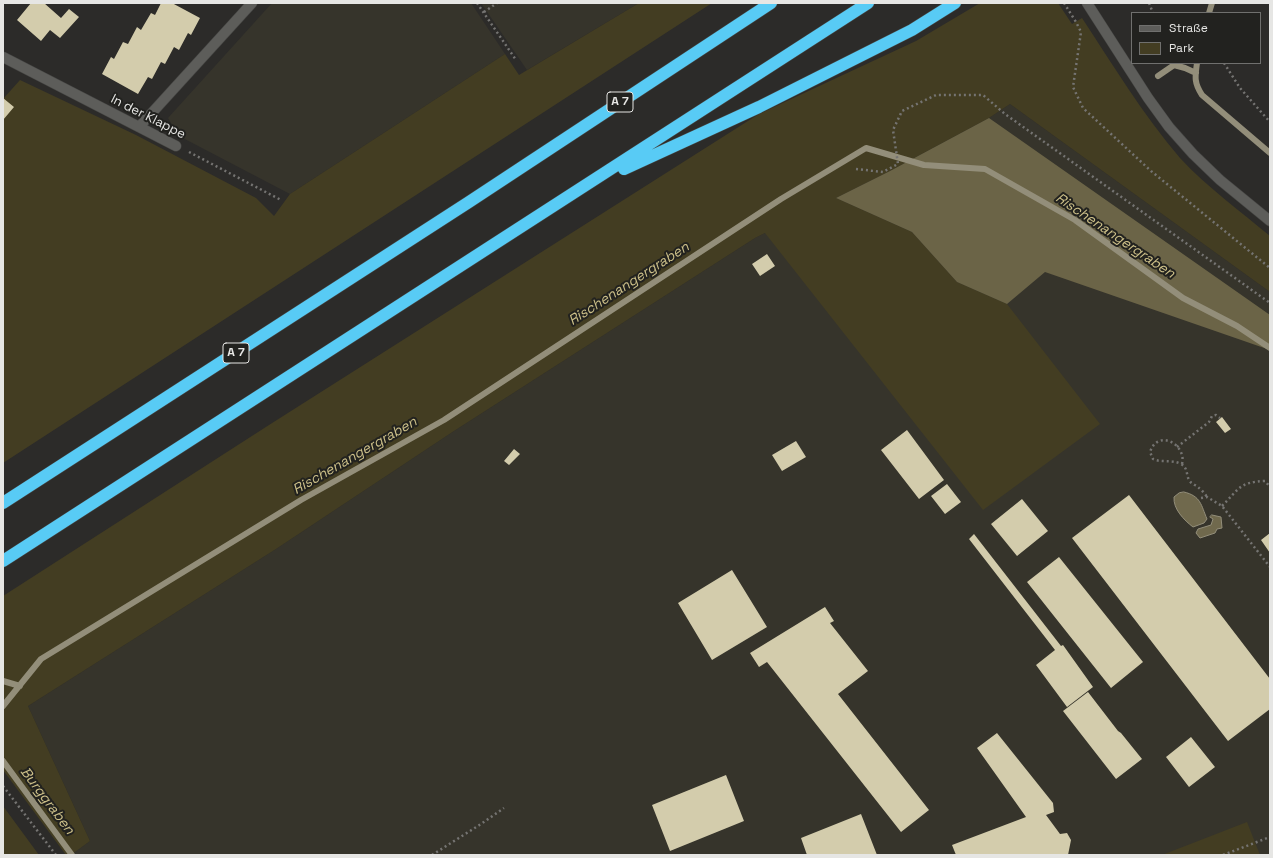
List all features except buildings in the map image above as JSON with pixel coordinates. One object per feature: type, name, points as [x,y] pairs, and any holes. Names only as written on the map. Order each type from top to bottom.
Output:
[{"type":"highway","name":"A 7","points":[[3,503],[771,3]]},
{"type":"highway","points":[[3,561],[868,3]]},
{"type":"highway","points":[[584,187],[766,103],[912,30],[955,3]]},
{"type":"street","points":[[139,127],[252,3]]},
{"type":"street","points":[[1089,7],[1148,98],[1169,127],[1193,154],[1220,180],[1270,221]]},
{"type":"street","name":"In der Klappe","points":[[3,57],[176,146]]},
{"type":"path","points":[[477,3],[516,60]]},
{"type":"path","points":[[484,12],[497,3]]},
{"type":"path","points":[[1064,3],[1081,32],[1073,86],[1083,108],[1151,171],[1270,268]]},
{"type":"path","points":[[1149,3],[1154,12]]},
{"type":"path","points":[[1225,64],[1240,88],[1270,122]]},
{"type":"path","points":[[856,169],[883,172],[898,164],[893,130],[902,111],[936,95],[983,95],[1006,114],[1270,303]]},
{"type":"path","name":"In der Klappe","points":[[176,146],[281,200]]},
{"type":"path","points":[[1177,447],[1210,422],[1212,416],[1216,415],[1220,418]]},
{"type":"path","points":[[1182,464],[1168,460],[1157,461],[1153,459],[1150,452],[1151,447],[1160,440],[1171,441],[1177,447],[1183,459],[1182,464],[1188,473],[1188,479],[1190,482],[1207,497],[1222,506],[1270,567]]},
{"type":"path","points":[[1222,506],[1245,484],[1265,481],[1270,487]]},
{"type":"path","points":[[1201,498],[1207,497]]},
{"type":"path","points":[[3,786],[56,855]]},
{"type":"path","points":[[432,855],[504,808]]},
{"type":"path","points":[[1222,855],[1270,837]]},
{"type":"shaded area","points":[[272,3],[471,3],[505,54],[290,194],[179,136],[168,118]]},
{"type":"shaded area","points":[[481,3],[639,3],[527,70]]},
{"type":"shaded area","points":[[1010,104],[1270,292],[1270,855],[71,855],[90,841],[28,706],[276,549],[454,431],[755,238],[890,171],[989,118]]},
{"type":"shaded area","points":[[989,118],[1270,315],[1270,350],[1045,272],[1007,304],[957,282],[912,232],[836,198]]},
{"type":"shaded area","points":[[1184,492],[1194,496],[1202,505],[1207,519],[1204,523],[1193,527],[1177,510],[1174,497],[1179,493]]},
{"type":"shaded area","points":[[1212,515],[1221,517],[1222,528],[1217,529],[1215,533],[1200,538],[1196,533],[1198,529],[1211,525],[1213,519],[1210,517]]},
{"type":"green space","points":[[639,3],[712,3],[3,463],[3,99],[20,80],[136,135],[256,198],[274,216],[290,194],[505,54],[519,75]]},
{"type":"green space","points":[[980,3],[1058,3],[1072,24],[1082,18],[1117,72],[1166,142],[1190,169],[1212,189],[1270,236],[1270,292],[1010,104],[989,118],[836,198],[912,232],[957,282],[1007,304],[1100,424],[983,510],[765,233],[454,431],[276,549],[28,706],[90,841],[71,855],[66,855],[3,770],[3,596],[759,114],[916,41]]},
{"type":"green space","points":[[3,806],[39,855],[3,855]]},
{"type":"green space","points":[[1247,822],[1260,855],[1162,855]]},
{"type":"waterway","points":[[1209,12],[1212,3]]},
{"type":"waterway","points":[[1197,64],[1196,80],[1202,95],[1270,153]]},
{"type":"waterway","points":[[1158,76],[1174,65],[1196,73]]},
{"type":"waterway","name":"Rischenangergraben","points":[[3,706],[41,659],[301,500],[444,420],[781,199],[866,148],[924,165],[985,169],[1075,220],[1183,298],[1237,326],[1270,348]]},
{"type":"waterway","name":"Burggraben","points":[[3,681],[20,686]]},
{"type":"waterway","name":"Burggraben","points":[[3,761],[72,855]]}]
